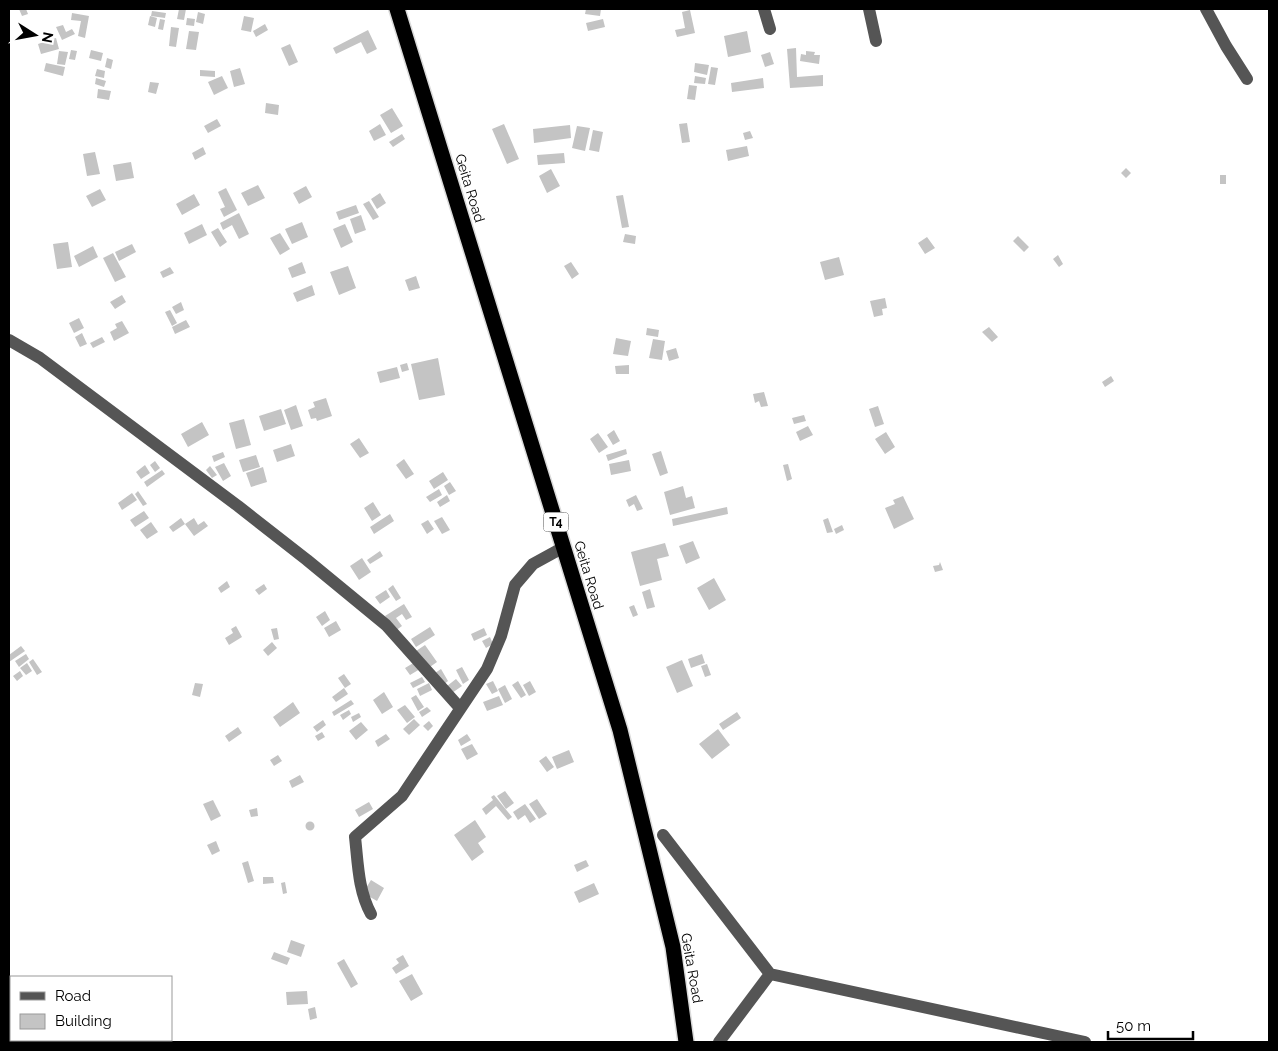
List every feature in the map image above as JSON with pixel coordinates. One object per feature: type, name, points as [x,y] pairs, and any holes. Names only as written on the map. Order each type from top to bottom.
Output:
[{"type":"highway","name":"Geita Road","points":[[397,9],[564,548],[624,749],[673,947],[686,1042]]},
{"type":"street","points":[[764,9],[770,29]]},
{"type":"street","points":[[869,9],[876,41]]},
{"type":"street","points":[[1206,9],[1247,79]]},
{"type":"street","points":[[9,340],[40,358],[314,566],[386,625],[460,708]]},
{"type":"street","points":[[371,914],[364,902],[355,837],[402,796],[487,668],[501,636],[515,585],[533,564],[564,548]]},
{"type":"street","points":[[663,835],[770,974],[1085,1042]]},
{"type":"street","points":[[719,1042],[770,974]]},
{"type":"building","points":[[19,9],[26,9],[28,14],[22,16]]},
{"type":"building","points":[[179,9],[186,9],[184,20],[177,19]]},
{"type":"building","points":[[586,9],[601,9],[600,16],[585,14]]},
{"type":"building","points":[[690,10],[695,33],[677,37],[675,30],[685,28],[682,12]]},
{"type":"building","points":[[152,11],[166,13],[165,18],[151,16]]},
{"type":"building","points":[[198,12],[205,14],[203,24],[196,22]]},
{"type":"building","points":[[72,13],[89,16],[85,38],[78,36],[81,21],[71,20]]},
{"type":"building","points":[[150,16],[157,18],[155,27],[148,25]]},
{"type":"building","points":[[244,16],[254,18],[251,32],[241,30]]},
{"type":"building","points":[[187,18],[195,19],[194,26],[186,25]]},
{"type":"building","points":[[160,19],[165,20],[163,30],[158,29]]},
{"type":"building","points":[[603,19],[605,27],[588,31],[586,23]]},
{"type":"building","points":[[265,24],[268,30],[256,37],[253,31]]},
{"type":"building","points":[[63,25],[66,32],[72,29],[75,34],[62,40],[56,27]]},
{"type":"building","points":[[171,27],[179,28],[176,47],[169,46]]},
{"type":"building","points":[[368,30],[377,49],[367,54],[361,42],[336,54],[333,48]]},
{"type":"building","points":[[189,31],[199,32],[196,50],[186,49]]},
{"type":"building","points":[[747,31],[751,52],[728,57],[724,36]]},
{"type":"building","points":[[56,38],[59,49],[41,54],[38,44]]},
{"type":"building","points":[[290,44],[298,62],[289,66],[281,48]]},
{"type":"building","points":[[796,48],[797,77],[823,75],[823,86],[790,88],[787,49]]},
{"type":"building","points":[[71,50],[77,51],[75,60],[69,59]]},
{"type":"building","points":[[91,50],[103,53],[101,61],[89,58]]},
{"type":"building","points":[[59,51],[68,52],[65,65],[57,64]]},
{"type":"building","points":[[806,51],[815,52],[814,55],[820,55],[819,64],[800,61],[801,54],[806,55]]},
{"type":"building","points":[[770,52],[774,64],[765,67],[761,55]]},
{"type":"building","points":[[107,58],[113,60],[111,69],[105,67]]},
{"type":"building","points":[[46,63],[65,67],[63,76],[44,71]]},
{"type":"building","points":[[695,63],[709,65],[707,75],[694,72]]},
{"type":"building","points":[[711,67],[718,68],[715,85],[708,84]]},
{"type":"building","points":[[240,68],[245,84],[234,87],[230,71]]},
{"type":"building","points":[[97,69],[105,71],[104,78],[95,76]]},
{"type":"building","points":[[200,70],[215,71],[215,77],[200,76]]},
{"type":"building","points":[[222,76],[228,88],[214,95],[208,82]]},
{"type":"building","points":[[695,76],[706,78],[705,84],[694,83]]},
{"type":"building","points":[[96,78],[106,81],[104,87],[95,84]]},
{"type":"building","points":[[763,78],[764,88],[732,92],[731,83]]},
{"type":"building","points":[[150,82],[159,83],[156,94],[148,92]]},
{"type":"building","points":[[689,85],[697,86],[695,100],[687,99]]},
{"type":"building","points":[[98,89],[111,91],[109,100],[97,98]]},
{"type":"building","points":[[266,103],[279,105],[278,115],[265,113]]},
{"type":"building","points":[[392,108],[403,126],[391,133],[380,115]]},
{"type":"building","points":[[217,119],[221,126],[208,133],[204,126]]},
{"type":"building","points":[[687,123],[690,142],[682,143],[679,124]]},
{"type":"building","points":[[380,124],[386,135],[374,141],[369,131]]},
{"type":"building","points":[[504,124],[519,159],[507,164],[492,129]]},
{"type":"building","points":[[570,125],[571,138],[534,143],[533,129]]},
{"type":"building","points":[[577,126],[590,128],[585,151],[572,148]]},
{"type":"building","points":[[593,130],[603,132],[599,152],[589,150]]},
{"type":"building","points":[[750,131],[753,138],[745,140],[743,133]]},
{"type":"building","points":[[402,134],[405,139],[393,147],[389,142]]},
{"type":"building","points":[[747,146],[749,156],[728,161],[726,150]]},
{"type":"building","points":[[203,147],[206,154],[195,160],[192,153]]},
{"type":"building","points":[[95,152],[100,174],[87,176],[83,154]]},
{"type":"building","points":[[564,153],[565,163],[538,165],[537,155]]},
{"type":"building","points":[[131,162],[134,178],[116,181],[113,165]]},
{"type":"building","points":[[1126,168],[1131,173],[1126,178],[1121,173]]},
{"type":"building","points":[[551,169],[560,186],[547,193],[539,176]]},
{"type":"building","points":[[1220,175],[1226,175],[1226,184],[1220,184]]},
{"type":"building","points":[[258,185],[265,198],[248,206],[241,193]]},
{"type":"building","points":[[306,186],[312,197],[299,204],[293,193]]},
{"type":"building","points":[[226,188],[237,210],[224,217],[220,209],[225,207],[218,192]]},
{"type":"building","points":[[100,189],[106,200],[92,207],[86,196]]},
{"type":"building","points":[[380,193],[386,203],[377,209],[371,199]]},
{"type":"building","points":[[194,194],[200,205],[182,215],[176,204]]},
{"type":"building","points":[[623,195],[629,227],[622,228],[616,196]]},
{"type":"building","points":[[369,201],[379,217],[373,220],[363,204]]},
{"type":"building","points":[[356,205],[359,213],[339,220],[336,212]]},
{"type":"building","points":[[239,213],[249,234],[239,239],[232,225],[223,230],[220,223]]},
{"type":"building","points":[[361,215],[366,230],[355,234],[350,219]]},
{"type":"building","points":[[302,222],[308,237],[292,244],[285,229]]},
{"type":"building","points":[[202,224],[207,235],[189,244],[184,233]]},
{"type":"building","points":[[345,224],[353,242],[341,248],[333,229]]},
{"type":"building","points":[[218,228],[227,242],[220,247],[211,232]]},
{"type":"building","points":[[280,233],[290,249],[280,255],[270,238]]},
{"type":"building","points":[[625,234],[636,236],[635,244],[623,242]]},
{"type":"building","points":[[1018,236],[1029,247],[1024,252],[1013,241]]},
{"type":"building","points":[[927,237],[935,248],[925,254],[918,243]]},
{"type":"building","points":[[68,242],[72,267],[57,269],[53,244]]},
{"type":"building","points":[[132,244],[136,252],[119,261],[115,252]]},
{"type":"building","points":[[93,246],[98,257],[79,267],[74,256]]},
{"type":"building","points":[[113,253],[126,277],[115,282],[103,258]]},
{"type":"building","points":[[1058,255],[1063,264],[1059,267],[1053,259]]},
{"type":"building","points":[[839,257],[844,275],[825,280],[820,262]]},
{"type":"building","points":[[302,262],[306,273],[292,278],[288,268]]},
{"type":"building","points":[[571,262],[579,274],[572,279],[564,266]]},
{"type":"building","points":[[348,266],[356,288],[339,295],[330,272]]},
{"type":"building","points":[[170,267],[174,273],[163,278],[160,272]]},
{"type":"building","points":[[416,276],[420,288],[409,291],[405,280]]},
{"type":"building","points":[[312,285],[315,295],[297,302],[293,293]]},
{"type":"building","points":[[122,295],[126,302],[115,309],[110,302]]},
{"type":"building","points":[[885,298],[887,308],[882,309],[883,315],[874,317],[870,301]]},
{"type":"building","points":[[181,302],[184,310],[176,314],[172,307]]},
{"type":"building","points":[[170,310],[177,323],[172,326],[165,312]]},
{"type":"building","points":[[79,318],[84,328],[74,333],[69,323]]},
{"type":"building","points":[[186,320],[190,327],[175,334],[172,327]]},
{"type":"building","points":[[122,321],[129,333],[114,341],[110,332],[117,328],[115,324]]},
{"type":"building","points":[[989,327],[998,337],[992,342],[982,332]]},
{"type":"building","points":[[647,328],[659,330],[658,337],[646,335]]},
{"type":"building","points":[[82,333],[87,344],[80,347],[75,337]]},
{"type":"building","points":[[102,337],[105,342],[93,348],[90,343]]},
{"type":"building","points":[[616,338],[631,341],[628,356],[613,354]]},
{"type":"building","points":[[653,339],[665,341],[662,360],[649,358]]},
{"type":"building","points":[[676,348],[679,358],[669,361],[666,351]]},
{"type":"building","points":[[438,358],[445,395],[419,400],[411,364]]},
{"type":"building","points":[[407,363],[409,370],[402,372],[400,365]]},
{"type":"building","points":[[629,365],[629,374],[616,374],[615,366]]},
{"type":"building","points":[[397,367],[400,378],[380,383],[377,372]]},
{"type":"building","points":[[1111,376],[1114,381],[1105,387],[1102,382]]},
{"type":"building","points":[[764,392],[768,406],[761,407],[759,401],[755,403],[753,394]]},
{"type":"building","points":[[326,398],[332,416],[317,421],[316,418],[311,419],[308,410],[315,407],[313,402]]},
{"type":"building","points":[[296,405],[303,426],[291,430],[284,410]]},
{"type":"building","points":[[878,406],[884,424],[875,427],[869,409]]},
{"type":"building","points":[[281,409],[286,424],[264,431],[259,416]]},
{"type":"building","points":[[804,415],[806,421],[794,424],[792,418]]},
{"type":"building","points":[[244,419],[251,445],[236,449],[229,423]]},
{"type":"building","points":[[202,422],[209,435],[188,447],[181,434]]},
{"type":"building","points":[[808,426],[813,435],[800,441],[796,432]]},
{"type":"building","points":[[614,430],[620,441],[613,445],[607,435]]},
{"type":"building","points":[[886,432],[895,447],[885,454],[875,439]]},
{"type":"building","points":[[598,433],[608,447],[599,453],[590,439]]},
{"type":"building","points":[[359,438],[369,453],[360,458],[350,444]]},
{"type":"building","points":[[291,444],[295,456],[277,462],[273,450]]},
{"type":"building","points":[[626,449],[627,454],[608,461],[606,455]]},
{"type":"building","points":[[661,451],[668,473],[660,476],[652,454]]},
{"type":"building","points":[[223,452],[225,457],[214,462],[212,456]]},
{"type":"building","points":[[256,455],[260,467],[243,472],[239,460]]},
{"type":"building","points":[[404,459],[414,474],[406,479],[396,465]]},
{"type":"building","points":[[629,460],[631,471],[611,475],[609,464]]},
{"type":"building","points":[[155,461],[160,468],[155,472],[150,465]]},
{"type":"building","points":[[224,463],[231,476],[223,481],[215,467]]},
{"type":"building","points":[[788,464],[792,479],[787,481],[783,465]]},
{"type":"building","points":[[145,465],[150,473],[141,479],[136,472]]},
{"type":"building","points":[[210,466],[217,475],[212,478],[206,470]]},
{"type":"building","points":[[263,467],[267,482],[251,487],[246,473]]},
{"type":"building","points":[[162,470],[165,474],[147,487],[144,482]]},
{"type":"building","points":[[443,472],[448,480],[434,489],[429,481]]},
{"type":"building","points":[[450,482],[456,491],[449,495],[444,486]]},
{"type":"building","points":[[683,486],[686,498],[692,496],[695,508],[670,515],[664,492]]},
{"type":"building","points":[[439,489],[442,495],[430,502],[426,497]]},
{"type":"building","points":[[138,491],[147,504],[143,506],[135,494]]},
{"type":"building","points":[[132,493],[137,500],[122,510],[118,503]]},
{"type":"building","points":[[447,495],[450,501],[440,507],[437,502]]},
{"type":"building","points":[[636,495],[643,509],[637,511],[634,504],[629,507],[626,500]]},
{"type":"building","points":[[903,496],[914,519],[894,529],[885,508],[895,504],[893,500]]},
{"type":"building","points":[[373,502],[381,515],[372,521],[364,508]]},
{"type":"building","points":[[727,507],[728,514],[673,526],[672,519]]},
{"type":"building","points":[[144,511],[149,518],[135,527],[130,520]]},
{"type":"building","points":[[390,514],[394,521],[374,534],[370,527]]},
{"type":"building","points":[[442,517],[450,530],[442,534],[434,521]]},
{"type":"building","points":[[181,518],[185,524],[173,532],[169,527]]},
{"type":"building","points":[[194,518],[198,525],[204,521],[208,526],[194,536],[185,524]]},
{"type":"building","points":[[828,518],[833,532],[827,533],[823,520]]},
{"type":"building","points":[[428,520],[434,529],[427,534],[421,524]]},
{"type":"building","points":[[151,522],[158,532],[147,539],[140,530]]},
{"type":"building","points":[[842,525],[844,530],[836,534],[834,529]]},
{"type":"building","points":[[693,541],[700,558],[686,564],[679,546]]},
{"type":"building","points":[[665,543],[669,556],[657,559],[662,580],[640,586],[631,552]]},
{"type":"building","points":[[380,551],[383,556],[370,564],[367,560]]},
{"type":"building","points":[[362,558],[371,572],[359,580],[350,566]]},
{"type":"building","points":[[940,562],[943,570],[935,572],[933,566],[939,565]]},
{"type":"building","points":[[714,578],[726,600],[709,610],[697,588]]},
{"type":"building","points":[[227,581],[230,587],[221,593],[218,588]]},
{"type":"building","points":[[264,584],[267,589],[259,595],[255,590]]},
{"type":"building","points":[[393,585],[401,598],[396,601],[388,589]]},
{"type":"building","points":[[650,589],[655,607],[647,609],[642,592]]},
{"type":"building","points":[[386,590],[390,597],[380,604],[375,597]]},
{"type":"building","points":[[404,604],[412,617],[406,620],[402,614],[396,618],[402,626],[395,631],[385,616]]},
{"type":"building","points":[[634,605],[638,615],[633,617],[629,607]]},
{"type":"building","points":[[325,611],[330,620],[322,626],[316,617]]},
{"type":"building","points":[[336,621],[341,630],[329,637],[324,628]]},
{"type":"building","points":[[236,626],[242,637],[229,645],[225,638],[233,633],[231,629]]},
{"type":"building","points":[[430,627],[435,635],[416,647],[411,639]]},
{"type":"building","points":[[277,628],[279,639],[274,640],[271,629]]},
{"type":"building","points":[[484,628],[487,635],[474,641],[471,634]]},
{"type":"building","points":[[490,637],[493,644],[486,648],[482,641]]},
{"type":"building","points":[[272,642],[277,648],[268,656],[263,650]]},
{"type":"building","points":[[425,645],[437,662],[427,669],[416,651]]},
{"type":"building","points":[[21,646],[25,651],[9,662],[9,655]]},
{"type":"building","points":[[26,654],[29,659],[19,667],[15,661]]},
{"type":"building","points":[[702,654],[705,663],[691,668],[688,659]]},
{"type":"building","points":[[33,659],[42,672],[37,675],[29,662]]},
{"type":"building","points":[[682,660],[693,686],[677,693],[666,667]]},
{"type":"building","points":[[415,662],[420,669],[410,675],[405,668]]},
{"type":"building","points":[[27,663],[32,671],[26,675],[20,668]]},
{"type":"building","points":[[707,664],[711,675],[705,677],[701,666]]},
{"type":"building","points":[[462,667],[469,680],[463,684],[456,670]]},
{"type":"building","points":[[441,669],[448,681],[443,685],[435,673]]},
{"type":"building","points":[[20,671],[23,676],[17,681],[13,676]]},
{"type":"building","points":[[344,674],[351,684],[345,688],[338,678]]},
{"type":"building","points":[[422,677],[425,682],[413,688],[410,683]]},
{"type":"building","points":[[456,679],[462,686],[452,693],[447,686]]},
{"type":"building","points":[[493,681],[498,691],[492,694],[486,684]]},
{"type":"building","points":[[518,681],[526,695],[521,698],[512,685]]},
{"type":"building","points":[[530,681],[536,692],[529,696],[523,685]]},
{"type":"building","points":[[195,683],[203,684],[200,697],[192,695]]},
{"type":"building","points":[[429,683],[432,690],[420,696],[417,689]]},
{"type":"building","points":[[505,685],[512,699],[505,703],[498,689]]},
{"type":"building","points":[[344,688],[348,694],[336,702],[332,697]]},
{"type":"building","points":[[384,692],[393,707],[382,714],[373,700]]},
{"type":"building","points":[[416,695],[424,707],[418,711],[411,698]]},
{"type":"building","points":[[499,696],[503,705],[487,711],[483,702]]},
{"type":"building","points":[[351,700],[354,704],[334,716],[332,712]]},
{"type":"building","points":[[293,702],[300,713],[280,727],[273,717]]},
{"type":"building","points":[[405,705],[415,717],[407,723],[397,710]]},
{"type":"building","points":[[427,707],[431,711],[422,717],[419,712]]},
{"type":"building","points":[[349,710],[351,714],[343,720],[340,715]]},
{"type":"building","points":[[737,712],[741,718],[723,730],[719,724]]},
{"type":"building","points":[[359,713],[361,717],[353,722],[351,717]]},
{"type":"building","points":[[414,719],[420,725],[409,735],[403,729]]},
{"type":"building","points":[[323,720],[326,725],[317,732],[313,727]]},
{"type":"building","points":[[429,721],[433,726],[428,731],[423,726]]},
{"type":"building","points":[[361,722],[368,730],[356,740],[349,731]]},
{"type":"building","points":[[238,727],[242,733],[229,742],[225,736]]},
{"type":"building","points":[[718,729],[730,745],[712,759],[699,744]]},
{"type":"building","points":[[322,732],[325,737],[318,741],[315,736]]},
{"type":"building","points":[[386,734],[390,739],[378,747],[375,741]]},
{"type":"building","points":[[467,734],[471,740],[461,746],[458,740]]},
{"type":"building","points":[[472,744],[478,754],[467,760],[461,749]]},
{"type":"building","points":[[569,750],[574,762],[557,769],[552,757]]},
{"type":"building","points":[[278,755],[282,761],[274,766],[270,760]]},
{"type":"building","points":[[546,756],[554,767],[547,772],[539,761]]},
{"type":"building","points":[[300,775],[304,782],[292,788],[289,781]]},
{"type":"building","points":[[505,791],[514,803],[506,809],[497,796]]},
{"type":"building","points":[[494,795],[512,817],[508,820],[496,806],[486,815],[482,809],[493,800],[491,797]]},
{"type":"building","points":[[537,799],[547,814],[539,819],[529,804]]},
{"type":"building","points":[[213,800],[221,816],[211,821],[203,804]]},
{"type":"building","points":[[369,802],[373,809],[359,817],[355,810]]},
{"type":"building","points":[[525,804],[536,819],[530,823],[525,815],[518,820],[513,812]]},
{"type":"building","points":[[257,808],[258,816],[251,817],[249,810]]},
{"type":"building","points":[[475,820],[486,837],[478,843],[484,852],[472,861],[454,835]]},
{"type":"building","points":[[310,821],[315,826],[310,831],[305,826]]},
{"type":"building","points":[[216,841],[220,851],[212,855],[207,845]]},
{"type":"building","points":[[586,860],[589,866],[577,872],[574,865]]},
{"type":"building","points":[[248,861],[254,881],[248,883],[242,863]]},
{"type":"building","points":[[263,877],[273,877],[274,883],[263,884]]},
{"type":"building","points":[[371,880],[384,888],[377,901],[363,893]]},
{"type":"building","points":[[285,882],[287,893],[283,894],[281,883]]},
{"type":"building","points":[[594,883],[599,894],[579,903],[574,892]]},
{"type":"building","points":[[291,940],[305,945],[301,957],[287,952]]},
{"type":"building","points":[[274,952],[290,958],[287,965],[271,959]]},
{"type":"building","points":[[403,955],[409,966],[396,974],[392,968],[399,963],[396,959]]},
{"type":"building","points":[[344,959],[358,984],[351,988],[337,963]]},
{"type":"building","points":[[412,974],[423,994],[411,1001],[399,981]]},
{"type":"building","points":[[307,991],[308,1004],[287,1005],[286,992]]},
{"type":"building","points":[[315,1007],[317,1018],[310,1020],[308,1009]]}]
